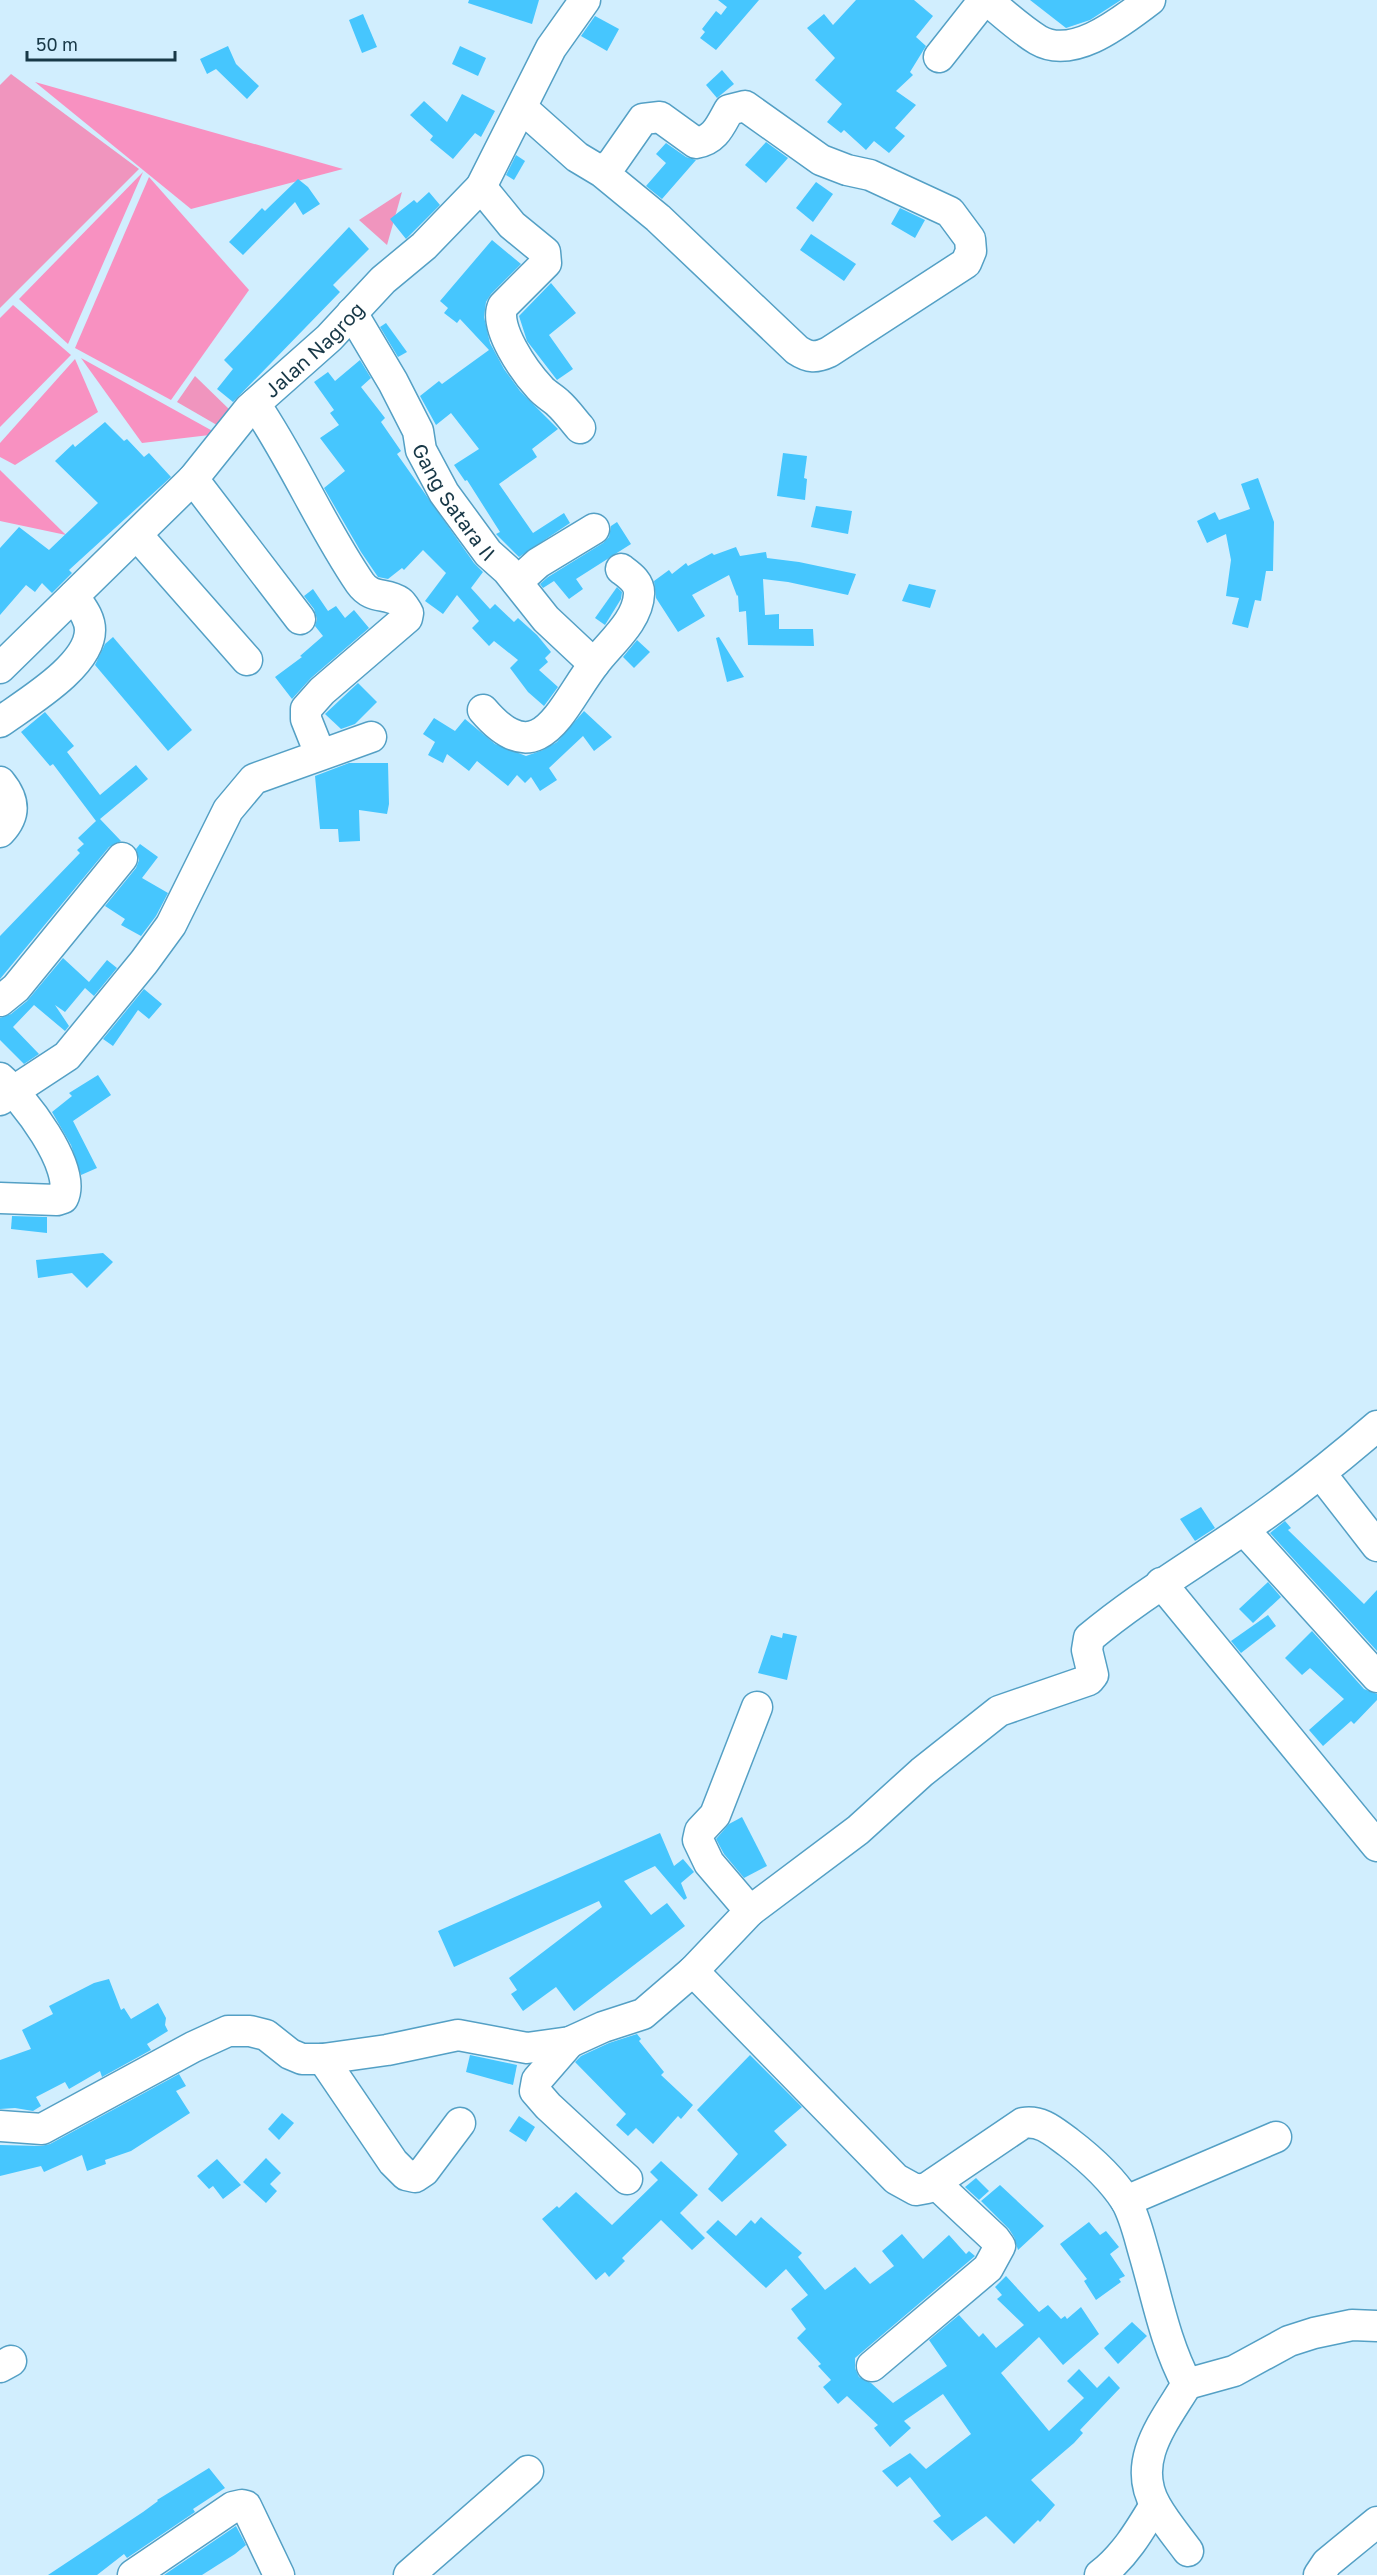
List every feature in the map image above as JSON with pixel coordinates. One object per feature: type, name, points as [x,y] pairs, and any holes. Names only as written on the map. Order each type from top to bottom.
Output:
[{"type":"street","name":"Jalan Nagrog","points":[[0,668],[193,479],[255,404],[329,338],[383,280],[424,246],[482,187],[551,48],[585,0]]},
{"type":"street","points":[[939,57],[985,0],[1040,41],[1058,45],[1080,43],[1113,28],[1150,0]]},
{"type":"street","points":[[522,108],[577,157],[602,172],[689,245],[797,350],[807,357],[819,357],[829,352],[966,263],[971,251],[970,239],[950,212],[870,175],[847,170],[821,160],[746,106],[729,110],[707,141],[696,142],[660,117],[643,119],[613,162],[602,172]]},
{"type":"street","points":[[482,187],[512,225],[545,252],[546,263],[503,306],[500,322],[504,333],[535,382],[580,428]]},
{"type":"street","name":"Gang Satara II","points":[[352,313],[393,382],[418,431],[421,450],[444,493],[488,553],[517,582],[546,619],[594,664]]},
{"type":"street","points":[[255,404],[361,584],[369,593],[400,602],[408,613],[407,618],[322,691],[306,709],[306,719],[320,754]]},
{"type":"street","points":[[193,479],[300,619]]},
{"type":"street","points":[[517,582],[538,563],[594,529]]},
{"type":"street","points":[[137,535],[247,660]]},
{"type":"street","points":[[483,710],[496,726],[515,736],[536,736],[555,723],[594,664],[629,621],[638,602],[638,585],[621,569]]},
{"type":"street","points":[[0,722],[46,689],[71,666],[85,647],[90,632],[89,622],[74,596]]},
{"type":"street","points":[[0,1197],[57,1200],[63,1197],[66,1191],[66,1180],[47,1133],[5,1089],[67,1056],[144,962],[171,925],[228,810],[254,778],[320,754],[331,753],[371,737]]},
{"type":"street","points":[[0,782],[9,793],[12,805],[6,825],[0,832]]},
{"type":"street","points":[[0,1001],[16,988],[122,858]]},
{"type":"street","points":[[0,2126],[42,2129],[193,2046],[228,2031],[249,2031],[266,2036],[290,2054],[302,2059],[323,2059],[387,2050],[458,2035],[527,2048],[570,2042],[603,2027],[646,2013],[693,1971],[750,1911],[858,1830],[922,1772],[999,1711],[1089,1680],[1093,1676],[1087,1650],[1089,1638],[1161,1583],[1244,1530],[1321,1474],[1377,1426]]},
{"type":"street","points":[[1321,1474],[1376,1543]]},
{"type":"street","points":[[1244,1530],[1377,1677]]},
{"type":"street","points":[[1161,1583],[1377,1846]]},
{"type":"street","points":[[750,1911],[709,1863],[698,1840],[700,1831],[716,1815],[757,1707]]},
{"type":"street","points":[[693,1971],[897,2179],[921,2190],[935,2183],[1023,2123],[1044,2125],[1076,2148],[1115,2186],[1133,2216],[1175,2361],[1187,2384]]},
{"type":"street","points":[[570,2042],[537,2080],[535,2091],[548,2106],[627,2179]]},
{"type":"street","points":[[323,2059],[393,2162],[406,2175],[415,2177],[424,2171],[460,2123]]},
{"type":"street","points":[[1126,2202],[1276,2137]]},
{"type":"street","points":[[872,2366],[988,2268],[999,2246],[998,2242],[935,2183]]},
{"type":"street","points":[[1188,2551],[1155,2505],[1145,2470],[1153,2442],[1187,2384],[1234,2371],[1289,2341],[1314,2333],[1352,2325],[1377,2326]]},
{"type":"street","points":[[409,2575],[528,2471]]},
{"type":"street","points":[[133,2575],[233,2507],[242,2505],[246,2506],[279,2575]]},
{"type":"street","points":[[1101,2575],[1111,2567],[1138,2534],[1155,2505]]},
{"type":"street","points":[[1319,2575],[1327,2563],[1377,2522]]},
{"type":"shaded area","points":[[11,74],[139,169],[0,308],[0,85]]},
{"type":"shaded area","points":[[35,82],[343,169],[191,209]]},
{"type":"shaded area","points":[[143,172],[68,344],[19,299]]},
{"type":"shaded area","points":[[149,177],[249,290],[171,400],[75,348]]},
{"type":"shaded area","points":[[402,192],[387,245],[359,220]]},
{"type":"shaded area","points":[[13,305],[71,355],[0,427],[0,318]]},
{"type":"shaded area","points":[[81,358],[218,434],[142,443]]},
{"type":"shaded area","points":[[75,359],[98,412],[15,465],[0,457],[0,443]]},
{"type":"shaded area","points":[[195,376],[233,413],[222,428],[177,402]]},
{"type":"shaded area","points":[[0,470],[66,535],[0,521]]},
{"type":"building","points":[[469,0],[539,0],[532,24],[468,3]]},
{"type":"building","points":[[718,0],[759,0],[716,50],[700,38],[705,32],[702,29],[716,11],[721,15],[727,7]]},
{"type":"building","points":[[856,0],[914,0],[933,16],[916,37],[926,46],[910,72],[913,75],[896,91],[916,105],[895,128],[905,136],[889,153],[874,141],[866,150],[844,130],[841,133],[827,122],[842,104],[815,80],[835,58],[807,28],[824,14],[833,25]]},
{"type":"building","points":[[1030,0],[1121,0],[1090,20],[1066,28]]},
{"type":"building","points":[[363,14],[377,47],[362,53],[349,20]]},
{"type":"building","points":[[595,16],[619,29],[607,51],[581,36]]},
{"type":"building","points":[[228,46],[236,64],[259,86],[247,99],[216,69],[207,74],[200,59]]},
{"type":"building","points":[[460,46],[486,58],[478,76],[452,64]]},
{"type":"building","points":[[722,70],[734,84],[717,98],[706,85]]},
{"type":"building","points":[[462,94],[495,111],[481,137],[475,133],[453,159],[430,140],[433,136],[410,115],[424,101],[447,122]]},
{"type":"building","points":[[766,142],[788,158],[766,183],[745,165]]},
{"type":"building","points":[[666,143],[686,157],[696,160],[662,199],[646,186],[666,163],[656,154]]},
{"type":"building","points":[[516,155],[525,161],[514,180],[506,175]]},
{"type":"building","points":[[298,179],[308,187],[320,204],[303,215],[295,202],[243,255],[229,242],[262,208],[265,211]]},
{"type":"building","points":[[816,182],[833,194],[813,222],[796,208]]},
{"type":"building","points":[[429,192],[440,205],[406,239],[390,219],[414,200],[417,203]]},
{"type":"building","points":[[900,208],[925,220],[915,238],[891,224]]},
{"type":"building","points":[[349,227],[369,249],[333,285],[340,292],[233,402],[217,389],[233,369],[224,360]]},
{"type":"building","points":[[811,234],[856,264],[844,281],[800,250]]},
{"type":"building","points":[[492,240],[521,264],[486,302],[484,317],[490,343],[504,369],[520,391],[558,429],[532,449],[537,457],[499,484],[533,533],[564,513],[570,523],[519,557],[496,534],[500,532],[467,480],[465,481],[454,465],[479,449],[451,413],[436,425],[420,396],[439,381],[442,384],[489,350],[460,319],[457,323],[444,313],[448,308],[440,301]]},
{"type":"building","points":[[551,283],[576,313],[549,335],[573,369],[557,380],[527,341],[519,316]]},
{"type":"building","points":[[386,323],[407,352],[398,357],[380,327]]},
{"type":"building","points":[[360,360],[371,378],[361,387],[385,418],[381,422],[401,451],[397,454],[474,563],[483,572],[471,588],[490,609],[495,604],[514,622],[518,618],[551,652],[545,658],[548,662],[539,670],[558,687],[544,706],[528,692],[510,668],[518,660],[494,641],[489,646],[472,628],[479,621],[457,595],[443,614],[425,601],[446,573],[423,550],[404,570],[402,568],[388,579],[378,577],[324,488],[345,471],[320,438],[339,425],[330,413],[334,410],[314,382],[328,372],[335,381]]},
{"type":"building","points":[[105,422],[124,441],[127,439],[144,457],[149,453],[171,477],[69,570],[72,573],[52,593],[42,583],[35,592],[26,585],[0,615],[0,548],[19,527],[49,550],[98,503],[55,461],[73,444],[75,447]]},
{"type":"building","points":[[783,453],[807,456],[804,478],[807,479],[805,500],[777,496]]},
{"type":"building","points":[[1258,478],[1274,522],[1273,571],[1266,571],[1261,601],[1255,600],[1248,628],[1232,624],[1239,598],[1226,596],[1231,560],[1226,534],[1207,543],[1197,521],[1215,512],[1219,520],[1250,509],[1241,484]]},
{"type":"building","points":[[816,506],[852,511],[848,534],[811,527]]},
{"type":"building","points":[[617,522],[631,544],[576,579],[583,589],[569,599],[554,581],[543,588],[540,584],[548,577],[603,543],[609,537],[611,526]]},
{"type":"building","points":[[736,547],[740,556],[766,552],[767,558],[856,574],[848,595],[763,579],[765,615],[779,614],[779,629],[813,629],[814,646],[748,645],[746,611],[739,612],[738,595],[729,575],[692,595],[705,616],[678,632],[656,598],[654,581],[669,570],[672,574],[686,563],[688,566],[712,553],[714,555]]},
{"type":"building","points":[[909,584],[936,590],[930,608],[902,601]]},
{"type":"building","points":[[617,587],[622,592],[621,599],[605,625],[595,618]]},
{"type":"building","points":[[313,589],[328,611],[336,606],[345,618],[354,610],[369,628],[311,678],[292,699],[275,677],[302,657],[300,656],[323,636],[315,626],[317,619],[314,609],[304,596]]},
{"type":"building","points":[[113,637],[192,730],[168,751],[95,665],[105,644]]},
{"type":"building","points":[[719,637],[744,677],[727,682],[716,638]]},
{"type":"building","points":[[637,640],[650,652],[634,668],[623,657]]},
{"type":"building","points":[[358,683],[377,702],[355,724],[341,729],[325,714]]},
{"type":"building","points":[[584,711],[612,737],[594,751],[583,736],[549,768],[557,780],[540,791],[531,777],[525,783],[517,775],[508,786],[477,761],[469,771],[447,754],[443,763],[428,755],[435,742],[423,734],[434,718],[455,731],[465,719],[495,744],[526,756],[557,742]]},
{"type":"building","points":[[45,712],[74,746],[67,752],[100,795],[136,765],[148,779],[100,819],[121,841],[109,847],[0,979],[0,936],[80,853],[77,850],[84,844],[78,838],[96,821],[53,764],[50,766],[21,732]]},
{"type":"building","points":[[349,763],[388,763],[389,804],[387,814],[359,810],[360,841],[339,842],[338,829],[320,829],[315,776]]},
{"type":"building","points":[[140,844],[158,857],[142,878],[168,893],[156,916],[141,936],[121,925],[125,919],[105,906],[136,868],[139,860],[136,849]]},
{"type":"building","points":[[63,958],[89,982],[107,960],[117,968],[94,996],[85,988],[65,1012],[55,1005],[69,1026],[65,1031],[34,1005],[13,1027],[39,1054],[24,1064],[0,1040],[0,1018],[11,1014],[27,1001]]},
{"type":"building","points":[[144,989],[162,1004],[149,1019],[138,1010],[113,1046],[103,1039]]},
{"type":"building","points":[[98,1075],[111,1095],[73,1121],[97,1168],[81,1175],[71,1145],[52,1112],[72,1096],[69,1093]]},
{"type":"building","points":[[12,1216],[47,1217],[47,1233],[11,1229]]},
{"type":"building","points":[[103,1253],[113,1262],[87,1288],[72,1273],[38,1278],[36,1260]]},
{"type":"building","points":[[1201,1507],[1215,1528],[1195,1541],[1180,1519]]},
{"type":"building","points":[[1285,1521],[1291,1528],[1288,1530],[1364,1604],[1377,1590],[1377,1651],[1270,1533]]},
{"type":"building","points":[[1268,1582],[1281,1597],[1253,1623],[1239,1609]]},
{"type":"building","points":[[1268,1615],[1276,1626],[1241,1653],[1231,1641]]},
{"type":"building","points":[[1312,1631],[1364,1689],[1377,1694],[1377,1700],[1354,1724],[1351,1721],[1323,1746],[1309,1730],[1344,1699],[1310,1668],[1302,1675],[1285,1658]]},
{"type":"building","points":[[783,1633],[797,1636],[787,1680],[758,1673],[771,1635],[782,1638]]},
{"type":"building","points":[[742,1817],[767,1866],[744,1878],[724,1854],[716,1839],[729,1824]]},
{"type":"building","points":[[660,1833],[674,1866],[683,1859],[694,1872],[681,1883],[687,1898],[684,1900],[655,1866],[624,1881],[651,1915],[667,1903],[685,1926],[574,2011],[556,1987],[523,2011],[511,1994],[517,1990],[509,1978],[602,1907],[599,1901],[454,1967],[438,1931]]},
{"type":"building","points":[[109,1979],[121,2010],[124,2008],[131,2019],[158,2003],[166,2018],[165,2025],[168,2031],[147,2044],[151,2050],[102,2077],[100,2071],[69,2089],[65,2082],[36,2097],[41,2106],[33,2111],[15,2108],[0,2109],[0,2060],[31,2049],[22,2030],[53,2014],[49,2006],[94,1983]]},
{"type":"building","points":[[637,2034],[641,2039],[639,2041],[664,2072],[661,2075],[693,2105],[681,2119],[678,2116],[653,2144],[636,2128],[628,2136],[616,2125],[626,2114],[575,2062],[581,2056],[609,2043]]},
{"type":"building","points":[[470,2055],[517,2065],[513,2085],[466,2072]]},
{"type":"building","points":[[750,2055],[802,2107],[774,2131],[787,2145],[722,2202],[708,2189],[738,2154],[697,2110]]},
{"type":"building","points":[[179,2074],[186,2086],[176,2091],[190,2113],[131,2151],[105,2160],[106,2164],[87,2171],[82,2155],[44,2172],[41,2166],[0,2176],[0,2145],[41,2146],[50,2144]]},
{"type":"building","points":[[282,2113],[294,2123],[279,2140],[268,2129]]},
{"type":"building","points":[[519,2116],[535,2127],[526,2142],[509,2131]]},
{"type":"building","points":[[266,2158],[281,2173],[270,2184],[277,2191],[266,2203],[243,2182]]},
{"type":"building","points":[[217,2159],[241,2185],[223,2199],[213,2186],[209,2189],[197,2176]]},
{"type":"building","points":[[661,2161],[698,2195],[680,2213],[705,2238],[692,2250],[661,2220],[622,2258],[625,2261],[609,2277],[605,2272],[596,2280],[542,2219],[557,2206],[559,2208],[576,2192],[612,2225],[658,2180],[650,2172]]},
{"type":"building","points":[[976,2178],[989,2191],[979,2200],[965,2187]]},
{"type":"building","points":[[1000,2185],[1044,2226],[1018,2250],[1009,2229],[981,2201]]},
{"type":"building","points":[[761,2217],[802,2253],[798,2257],[825,2290],[855,2267],[870,2284],[894,2266],[882,2251],[902,2234],[923,2259],[949,2235],[966,2254],[969,2251],[975,2256],[855,2358],[855,2368],[859,2377],[871,2383],[893,2403],[947,2366],[929,2340],[959,2315],[979,2337],[983,2333],[996,2348],[1024,2325],[997,2299],[1002,2295],[995,2287],[1006,2276],[1039,2312],[1048,2305],[1061,2319],[1065,2316],[1067,2319],[1081,2307],[1099,2334],[1063,2365],[1039,2337],[1001,2373],[1049,2431],[1084,2398],[1067,2381],[1079,2369],[1097,2388],[1109,2376],[1120,2388],[1080,2430],[1083,2433],[1074,2443],[1031,2480],[1055,2505],[1040,2522],[1038,2520],[1014,2544],[986,2516],[952,2541],[933,2521],[941,2516],[910,2477],[897,2487],[882,2471],[910,2453],[926,2469],[971,2434],[943,2394],[904,2421],[911,2428],[890,2447],[874,2428],[878,2425],[847,2396],[838,2404],[823,2387],[831,2380],[818,2366],[821,2364],[797,2338],[806,2329],[791,2309],[808,2295],[786,2269],[766,2288],[706,2232],[718,2220],[736,2236],[751,2220],[755,2224]]},
{"type":"building","points":[[1089,2222],[1100,2235],[1106,2231],[1119,2247],[1110,2254],[1125,2276],[1119,2279],[1121,2282],[1096,2300],[1084,2281],[1087,2279],[1060,2244]]},
{"type":"building","points":[[1132,2322],[1147,2336],[1118,2364],[1104,2348]]},
{"type":"building","points":[[209,2468],[225,2488],[193,2509],[195,2512],[127,2558],[124,2554],[97,2575],[48,2575],[143,2512],[157,2500]]},
{"type":"building","points":[[236,2526],[246,2545],[235,2554],[202,2575],[164,2575]]}]
